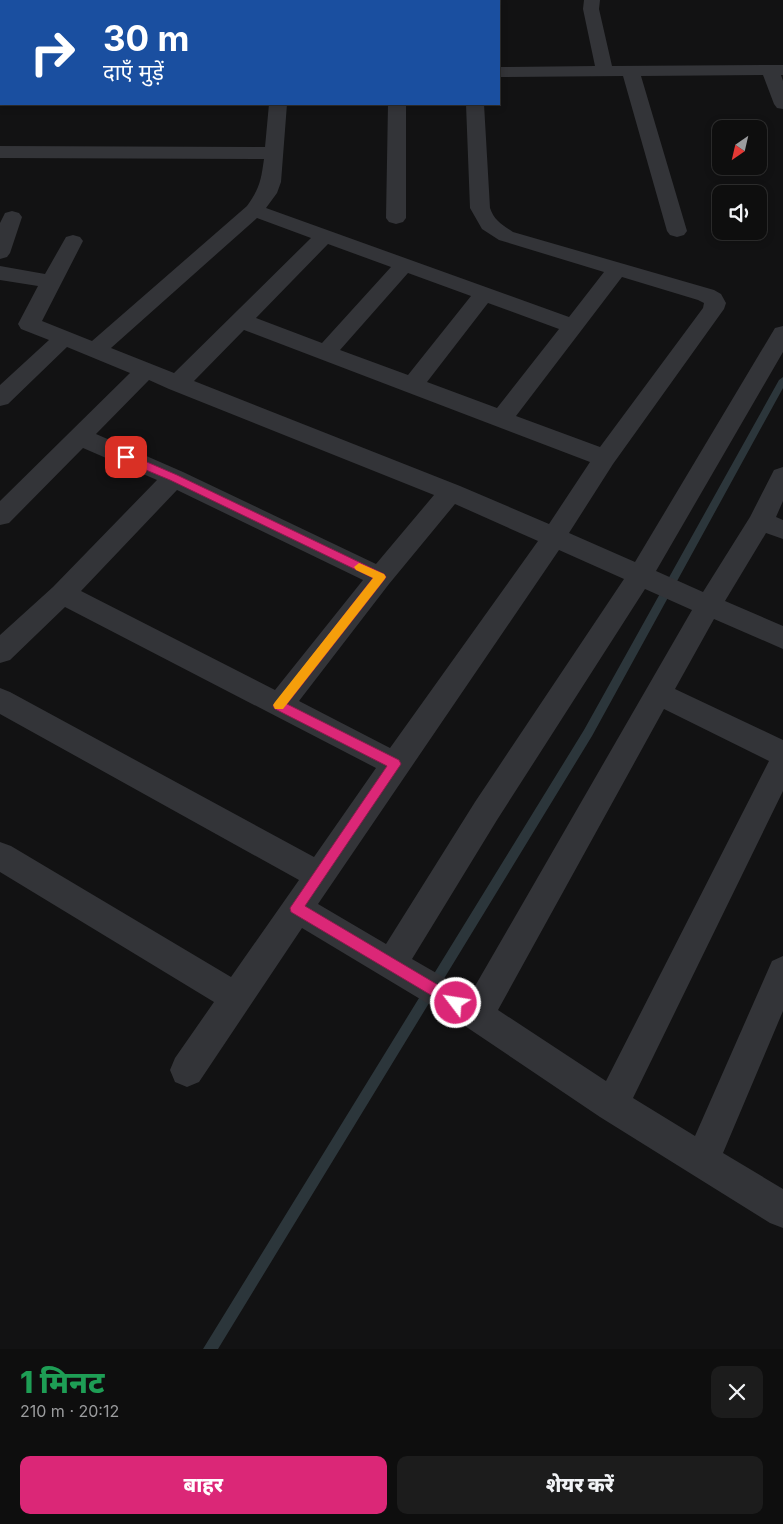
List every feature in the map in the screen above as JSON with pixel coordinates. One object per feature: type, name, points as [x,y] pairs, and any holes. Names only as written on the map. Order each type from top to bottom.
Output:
[{"type":"street","points":[[592,0],[591,9],[605,72]]},
{"type":"street","points":[[500,72],[777,70],[783,104]]},
{"type":"street","points":[[631,72],[677,231]]},
{"type":"street","points":[[94,351],[254,210],[266,193],[270,182],[278,105]]},
{"type":"street","points":[[396,218],[397,105]]},
{"type":"street","points":[[187,1070],[395,764],[554,537],[605,458],[713,309],[715,303],[706,295],[506,236],[487,224],[480,208],[474,105]]},
{"type":"street","points":[[0,152],[273,153]]},
{"type":"street","points":[[254,210],[573,326]]},
{"type":"street","points":[[0,253],[12,217]]},
{"type":"street","points":[[177,384],[325,236]]},
{"type":"street","points":[[73,241],[30,324],[451,492],[783,638]]},
{"type":"street","points":[[325,353],[404,265]]},
{"type":"street","points":[[501,419],[617,270]]},
{"type":"street","points":[[0,273],[52,282]]},
{"type":"street","points":[[412,385],[484,294]]},
{"type":"street","points":[[240,320],[605,458]]},
{"type":"street","points":[[397,968],[486,811],[644,577],[783,333]]},
{"type":"street","points":[[0,398],[64,338]]},
{"type":"street","points":[[0,516],[145,371]]},
{"type":"street","points":[[78,436],[174,478],[380,577]]},
{"type":"street","points":[[466,1009],[659,694],[700,602],[772,525],[783,476]]},
{"type":"street","points":[[0,652],[62,594],[174,478]]},
{"type":"street","points":[[279,706],[380,577],[451,492]]},
{"type":"street","points":[[62,594],[395,764]]},
{"type":"street","points":[[659,694],[783,754]]},
{"type":"street","points":[[0,700],[319,875]]},
{"type":"street","points":[[612,1105],[783,762]]},
{"type":"street","points":[[0,856],[235,997]]},
{"type":"street","points":[[296,908],[466,1009],[612,1105],[703,1159],[783,1210]]},
{"type":"street","points":[[703,1159],[783,972]]},
{"type":"waterway","points":[[210,1349],[588,733],[783,380]]},
{"type":"slow traffic","points":[[279,705],[380,577],[359,567]]},
{"type":"route","points":[[126,457],[174,478],[380,577],[279,706],[395,764],[296,908],[456,1003]]}]
